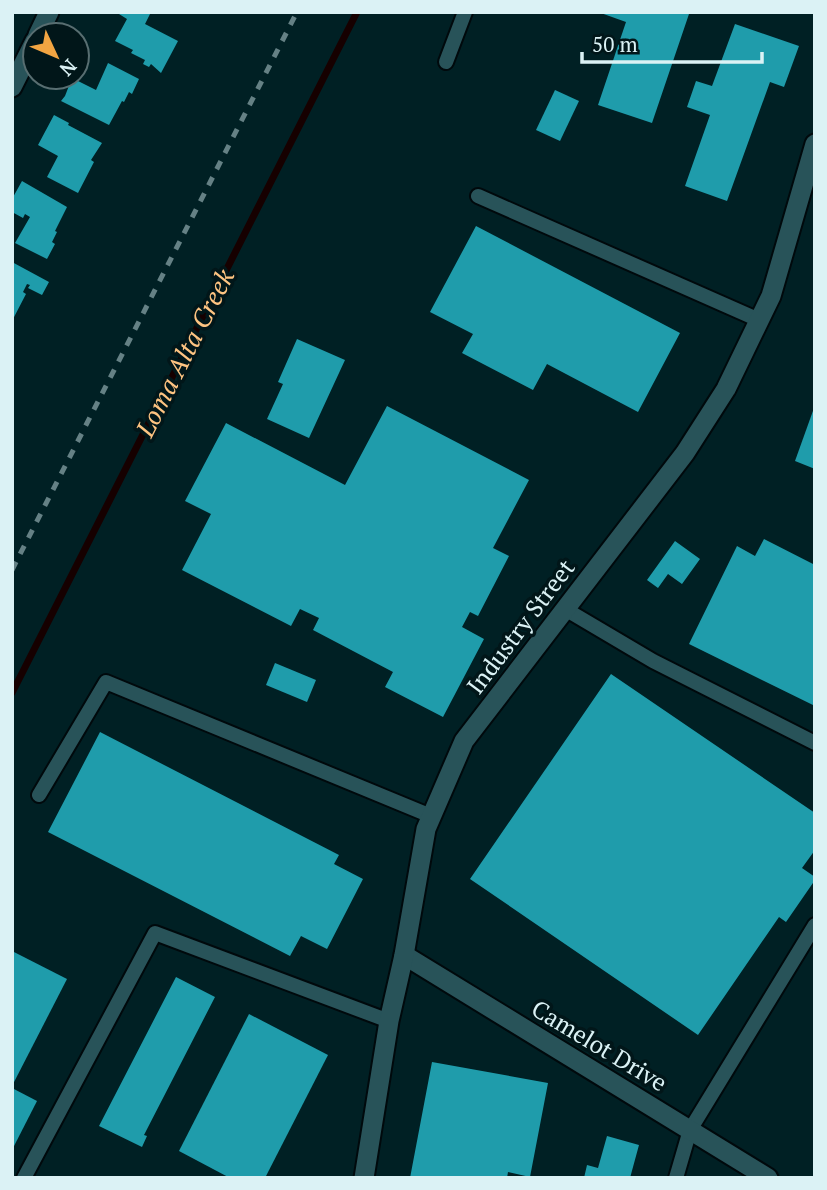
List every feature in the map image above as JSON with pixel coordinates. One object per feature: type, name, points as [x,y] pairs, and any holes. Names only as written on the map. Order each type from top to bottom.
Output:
[{"type":"street","points":[[12,87],[21,69]]},
{"type":"street","name":"Industry Street","points":[[364,1178],[389,1021],[404,955],[426,829],[464,741],[685,453],[726,388],[771,296],[807,198],[815,144]]},
{"type":"street","name":"Camelot Drive","points":[[404,955],[768,1178]]},
{"type":"lane","points":[[446,62],[465,12]]},
{"type":"lane","points":[[478,196],[759,320]]},
{"type":"lane","points":[[565,609],[653,661],[815,743]]},
{"type":"lane","points":[[39,795],[106,682],[432,816]]},
{"type":"lane","points":[[676,1178],[690,1130],[815,925]]},
{"type":"lane","points":[[24,1178],[155,933],[389,1021]]},
{"type":"building","points":[[151,12],[145,24],[178,41],[161,73],[151,64],[149,67],[143,64],[145,60],[131,53],[133,50],[115,41],[127,19],[119,14]]},
{"type":"building","points":[[598,12],[689,14],[652,123],[598,105],[626,22]]},
{"type":"building","points":[[735,24],[799,46],[784,87],[770,82],[727,201],[685,186],[710,115],[687,107],[696,81],[712,86]]},
{"type":"building","points":[[108,63],[139,79],[132,94],[129,92],[124,102],[122,101],[109,125],[61,101],[67,91],[91,91],[91,88],[96,90]]},
{"type":"building","points":[[555,90],[579,101],[560,141],[536,130]]},
{"type":"building","points":[[54,115],[102,143],[91,160],[94,162],[78,193],[47,177],[58,156],[38,145]]},
{"type":"building","points":[[22,181],[67,207],[55,231],[57,232],[52,242],[55,244],[47,259],[15,243],[30,217],[25,214],[23,218],[12,212],[12,199]]},
{"type":"building","points":[[476,226],[680,333],[638,412],[547,364],[533,390],[462,353],[473,334],[430,312]]},
{"type":"building","points":[[12,262],[49,282],[42,295],[28,288],[30,285],[27,284],[23,292],[26,294],[12,321]]},
{"type":"building","points":[[297,339],[345,360],[309,438],[267,419],[283,384],[278,382]]},
{"type":"building","points":[[387,406],[529,480],[493,548],[509,556],[478,616],[470,612],[462,627],[484,639],[443,717],[385,687],[393,672],[313,630],[319,618],[300,609],[291,626],[182,570],[211,514],[185,501],[226,423],[345,485]]},
{"type":"building","points":[[815,408],[815,469],[795,461]]},
{"type":"building","points":[[764,539],[815,565],[815,706],[689,644],[737,546],[755,556]]},
{"type":"building","points":[[675,541],[700,559],[682,584],[668,574],[658,588],[647,580]]},
{"type":"building","points":[[275,663],[316,680],[307,702],[266,685]]},
{"type":"building","points":[[611,674],[815,813],[815,850],[802,868],[815,877],[815,880],[786,922],[779,917],[698,1035],[470,879]]},
{"type":"building","points":[[100,732],[339,855],[334,864],[363,879],[327,949],[301,936],[290,956],[48,832]]},
{"type":"building","points":[[12,951],[67,979],[12,1086]]},
{"type":"building","points":[[176,977],[215,997],[144,1135],[147,1136],[142,1147],[99,1126]]},
{"type":"building","points":[[249,1014],[328,1055],[265,1178],[230,1178],[179,1151]]},
{"type":"building","points":[[432,1062],[548,1083],[530,1177],[508,1172],[507,1178],[410,1178]]},
{"type":"building","points":[[12,1088],[37,1101],[12,1150]]},
{"type":"building","points":[[607,1136],[639,1145],[630,1178],[584,1178],[587,1165],[598,1168]]},
{"type":"waterway","name":"Loma Alta Creek","points":[[12,693],[357,12]]},
{"type":"railway","points":[[12,570],[297,12]]}]
